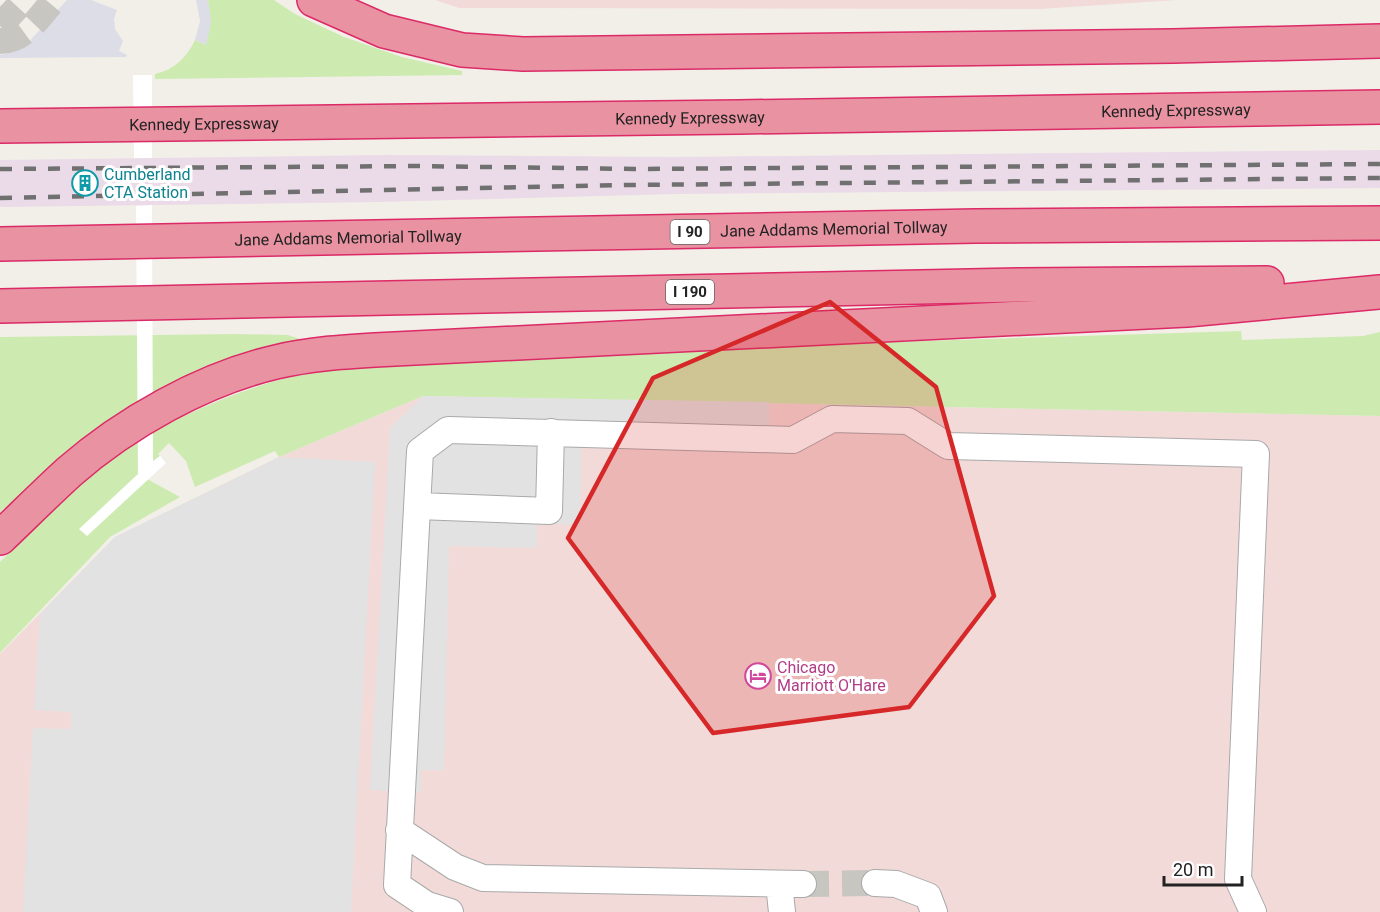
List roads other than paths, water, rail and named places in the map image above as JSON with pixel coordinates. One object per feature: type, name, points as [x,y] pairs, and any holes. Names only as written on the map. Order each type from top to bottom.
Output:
[{"type":"highway","points":[[314,0],[384,31],[462,50],[523,54],[1114,47],[1380,41]]},
{"type":"highway","name":"Kennedy Expressway","points":[[0,126],[1380,107]]},
{"type":"highway","name":"Jane Addams Memorial Tollway","points":[[0,244],[964,226],[1380,223]]},
{"type":"highway","name":"I 190","points":[[0,306],[1021,285],[1380,282]]},
{"type":"highway","points":[[0,538],[70,471],[123,431],[180,398],[232,375],[276,362],[321,354],[375,350],[1187,310],[1380,292]]},
{"type":"lane","points":[[450,912],[427,905],[397,885],[420,451],[448,430],[793,440],[832,419],[908,421],[948,446],[1256,454],[1238,879],[1253,912]]},
{"type":"lane","points":[[418,506],[549,511],[551,432]]},
{"type":"lane","points":[[399,830],[455,867],[483,878],[791,884],[782,912]]},
{"type":"lane","points":[[875,882],[896,884],[928,896],[934,912]]},
{"type":"tunnel","points":[[0,26],[24,0]]},
{"type":"tunnel","points":[[0,41],[9,40],[24,33],[54,0]]},
{"type":"tunnel","points":[[803,884],[875,883]]},
{"type":"railway","points":[[0,169],[416,166],[635,169],[1380,164]]},
{"type":"railway","points":[[0,198],[629,185],[1380,178]]},
{"type":"place","name":"Cumberland CTA Station","points":[[85,183]]},
{"type":"place","name":"Chicago Marriott O'Hare","points":[[758,676]]}]
